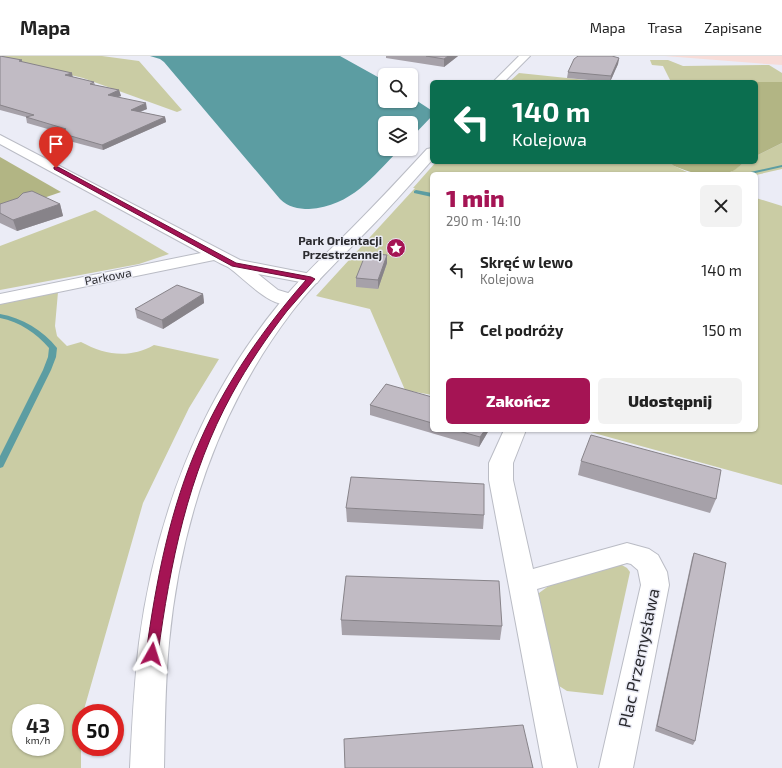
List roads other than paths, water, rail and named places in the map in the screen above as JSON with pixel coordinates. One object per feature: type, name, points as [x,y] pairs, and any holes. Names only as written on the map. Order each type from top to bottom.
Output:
[{"type":"street","points":[[500,80],[525,56]]},
{"type":"street","points":[[0,139],[234,264],[272,294],[292,300]]},
{"type":"street","points":[[148,768],[148,716],[155,626],[170,549],[183,500],[204,441],[225,399],[256,348],[292,300],[430,154]]},
{"type":"street","name":"Parkowa","points":[[0,299],[194,260],[216,254]]},
{"type":"street","points":[[234,264],[311,279]]},
{"type":"street","points":[[515,432],[502,458],[500,471],[502,488],[560,768]]},
{"type":"street","name":"Plac Przemysława","points":[[521,583],[627,553],[636,554],[648,562],[653,570],[655,585],[616,768]]},
{"type":"water","points":[[150,56],[340,56],[378,77],[378,108],[418,108],[418,102],[430,109],[430,118],[418,131],[418,116],[378,116],[378,156],[393,156],[370,179],[349,196],[324,207],[309,209],[297,208],[286,204],[280,199],[164,62]]},
{"type":"waterway","points":[[754,172],[782,166]]},
{"type":"waterway","points":[[416,192],[430,195]]},
{"type":"waterway","points":[[0,316],[15,320],[29,327],[48,342],[53,348],[52,357],[47,370],[0,465]]},
{"type":"place","name":"Park Orientacji Przestrzennej","points":[[396,248]]}]
